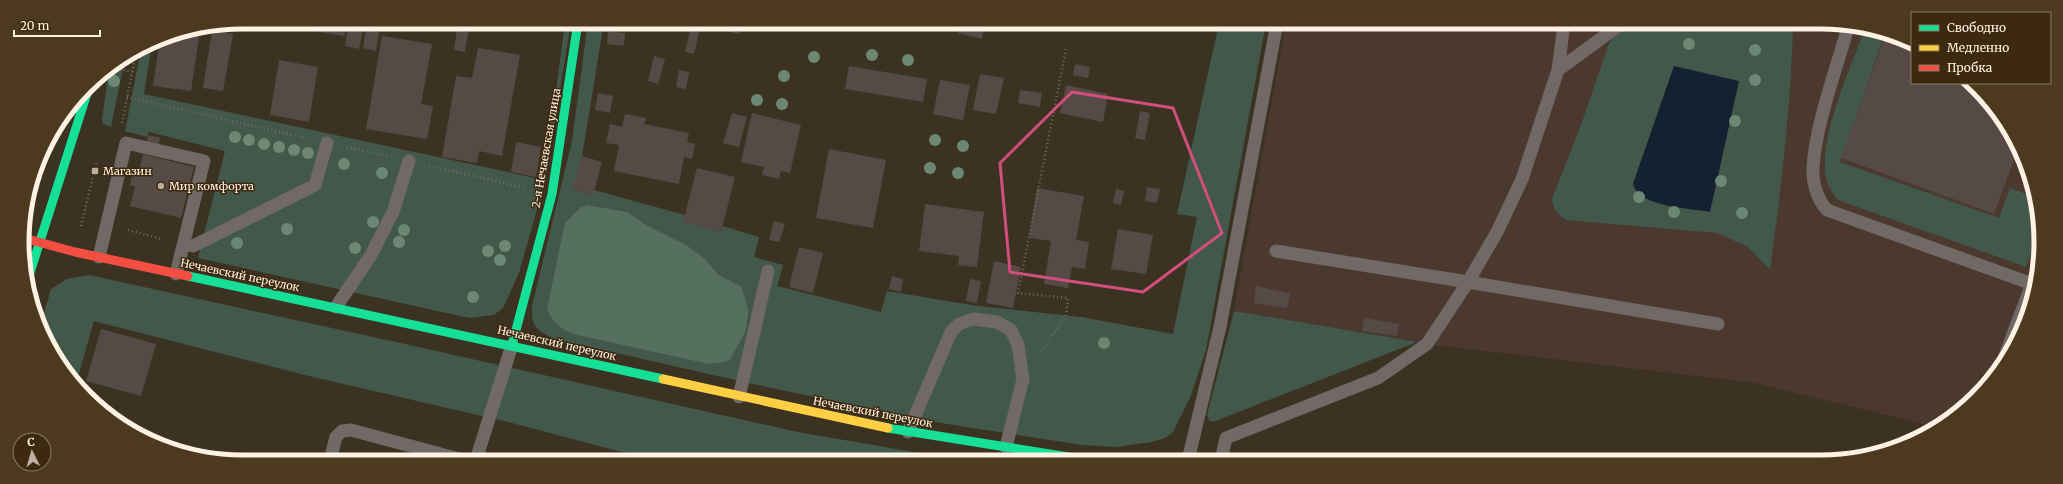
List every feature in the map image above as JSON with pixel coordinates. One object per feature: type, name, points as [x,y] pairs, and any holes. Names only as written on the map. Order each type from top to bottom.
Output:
[{"type":"street","name":"2-я Нечаевская улица","points":[[512,345],[552,194],[577,29]]},
{"type":"street","points":[[31,269],[38,242],[85,98]]},
{"type":"street","name":"Нечаевский переулок","points":[[29,239],[75,252],[512,345],[739,397],[908,432],[1056,455]]},
{"type":"lane","points":[[1189,455],[1220,327],[1277,29]]},
{"type":"lane","points":[[1222,455],[1226,438],[1378,378],[1427,344],[1468,282],[1497,232],[1522,179],[1558,70],[1563,29]]},
{"type":"lane","points":[[1558,70],[1614,29]]},
{"type":"lane","points":[[1847,31],[1818,134],[1813,168],[1820,203],[1827,210],[2030,284]]},
{"type":"lane","points":[[99,257],[126,143],[204,161],[176,274]]},
{"type":"lane","points":[[184,244],[193,246],[315,185],[328,143]]},
{"type":"lane","points":[[336,307],[371,254],[390,218],[409,161]]},
{"type":"lane","points":[[1276,251],[1718,324]]},
{"type":"lane","points":[[739,397],[768,271]]},
{"type":"lane","points":[[2016,328],[2022,314]]},
{"type":"lane","points":[[908,432],[951,332],[959,324],[973,319],[997,322],[1011,330],[1018,345],[1023,379],[1006,447]]},
{"type":"lane","points":[[478,455],[512,345]]},
{"type":"lane","points":[[331,455],[336,437],[342,431],[351,430],[444,455]]},
{"type":"path","points":[[1023,379],[1066,316],[1068,298],[1018,293],[1066,49]]},
{"type":"path","points":[[122,125],[135,58]]},
{"type":"path","points":[[119,69],[132,72]]},
{"type":"path","points":[[75,252],[99,155]]},
{"type":"path","points":[[83,219],[184,244]]},
{"type":"highlighted area","points":[[1072,92],[1173,108],[1222,233],[1143,292],[1010,272],[1000,163]]},
{"type":"shaded area","points":[[1285,29],[1835,29],[1876,36],[1911,49],[1911,84],[1983,104],[1990,112],[2018,160],[2027,187],[2034,228],[2034,256],[2030,284],[2023,310],[2012,336],[1990,372],[1987,375],[1981,374],[1972,393],[1951,411],[1929,425],[1756,383],[1427,344],[1234,311]]},
{"type":"green space","points":[[564,29],[570,29],[545,181],[519,273],[503,308],[494,315],[469,318],[198,258],[225,151],[149,132],[147,137],[125,131],[140,55],[151,50],[144,94],[540,179],[556,91]]},
{"type":"green space","points":[[587,29],[603,29],[582,156],[573,189],[592,195],[594,190],[685,215],[684,222],[721,232],[723,226],[759,237],[754,257],[783,265],[777,286],[881,312],[887,291],[978,306],[1081,317],[1173,334],[1197,217],[1177,214],[1218,29],[1265,29],[1206,350],[1190,398],[1173,432],[1165,438],[1152,442],[1115,447],[1082,445],[947,424],[748,383],[555,339],[536,327],[532,319],[532,306],[572,141]],"holes":[[[588,205],[628,212],[646,225],[688,246],[705,259],[719,275],[741,286],[749,321],[742,338],[729,360]]]},
{"type":"green space","points":[[1624,29],[1793,29],[1788,117],[1770,270],[1748,247],[1717,233],[1566,220],[1556,211],[1553,206],[1552,199],[1581,125],[1608,46],[1614,36]],"holes":[[[1674,66],[1635,189],[1633,184]]]},
{"type":"green space","points":[[1863,33],[1883,38],[1840,162],[1999,218],[2010,188],[2029,195],[2034,228],[2034,244],[2026,267],[1838,200],[1829,187],[1825,171],[1825,152],[1835,108]]},
{"type":"green space","points":[[124,65],[111,127],[103,124],[102,119],[108,77]]},
{"type":"green space","points":[[588,205],[628,212],[646,225],[688,246],[705,259],[719,275],[741,286],[748,309],[747,325],[729,361],[709,364],[573,334],[564,330],[554,321],[547,309],[565,223],[581,207]]},
{"type":"green space","points":[[89,275],[798,432],[931,455],[633,455],[512,423],[313,377],[94,321],[78,377],[65,360],[51,336],[43,317],[51,289],[67,279]]},
{"type":"green space","points":[[1234,311],[1417,342],[1213,422],[1209,420],[1207,415]]},
{"type":"water","points":[[1674,66],[1739,81],[1710,212],[1654,202],[1637,192],[1633,184]]},
{"type":"building","points":[[313,29],[346,29],[344,36],[313,31]]},
{"type":"building","points":[[348,29],[363,29],[359,49],[345,46]]},
{"type":"building","points":[[366,29],[379,32],[376,51],[363,48]]},
{"type":"building","points":[[457,29],[469,29],[465,52],[454,50]]},
{"type":"building","points":[[690,29],[700,29],[694,54],[685,52]]},
{"type":"building","points":[[716,29],[740,29],[739,34]]},
{"type":"building","points":[[959,29],[984,29],[982,39],[958,33]]},
{"type":"building","points":[[212,31],[233,34],[223,91],[203,88]]},
{"type":"building","points":[[608,31],[625,33],[624,46],[607,44]]},
{"type":"building","points":[[200,33],[191,91],[153,86],[159,46]]},
{"type":"building","points":[[382,36],[432,44],[421,104],[433,106],[427,139],[366,129]]},
{"type":"building","points":[[1884,38],[1911,49],[1911,84],[1963,84],[1972,91],[1990,112],[2016,155],[1994,214],[1841,158]]},
{"type":"building","points":[[478,48],[520,55],[502,156],[479,151],[477,163],[442,157],[456,76],[472,78]]},
{"type":"building","points":[[654,56],[665,59],[658,84],[648,81]]},
{"type":"building","points":[[279,60],[318,67],[309,122],[270,115]]},
{"type":"building","points":[[1075,64],[1090,67],[1088,78],[1073,75]]},
{"type":"building","points":[[849,66],[927,79],[923,102],[845,89]]},
{"type":"building","points":[[679,70],[689,72],[686,89],[676,87]]},
{"type":"building","points":[[980,74],[1004,78],[996,114],[973,110]]},
{"type":"building","points":[[940,80],[970,85],[963,120],[933,114]]},
{"type":"building","points":[[1066,85],[1108,94],[1103,122],[1060,113]]},
{"type":"building","points":[[1020,90],[1042,93],[1040,107],[1018,103]]},
{"type":"building","points":[[598,93],[613,96],[610,113],[595,110]]},
{"type":"building","points":[[1140,111],[1150,113],[1145,140],[1135,138]]},
{"type":"building","points":[[732,113],[747,117],[739,147],[723,143]]},
{"type":"building","points":[[752,113],[801,125],[790,173],[781,171],[779,179],[762,175],[764,167],[741,162]]},
{"type":"building","points":[[625,114],[646,118],[644,124],[689,133],[687,142],[695,144],[692,159],[684,157],[679,184],[614,171],[619,145],[606,143],[610,124],[622,127]]},
{"type":"building","points":[[148,135],[160,138],[158,147],[146,144]]},
{"type":"building","points":[[516,142],[541,147],[536,177],[511,172]]},
{"type":"building","points":[[829,149],[886,160],[873,228],[816,218]]},
{"type":"building","name":"Мир комфорта","points":[[143,154],[194,167],[181,218],[130,206],[135,187],[130,185],[132,175],[138,177]]},
{"type":"building","points":[[582,156],[602,162],[593,195],[572,189]]},
{"type":"building","points":[[697,168],[735,177],[721,232],[683,222]]},
{"type":"building","points":[[1147,187],[1160,189],[1157,203],[1145,201]]},
{"type":"building","points":[[1037,188],[1084,196],[1076,240],[1089,242],[1085,269],[1072,267],[1068,288],[1044,284],[1051,241],[1029,238]]},
{"type":"building","points":[[1116,189],[1124,191],[1121,205],[1113,203]]},
{"type":"building","points":[[925,204],[984,212],[977,267],[958,265],[959,256],[919,251]]},
{"type":"building","points":[[774,221],[785,224],[779,242],[769,240]]},
{"type":"building","points":[[1118,229],[1153,235],[1146,274],[1111,269]]},
{"type":"building","points":[[799,247],[823,253],[813,293],[789,287]]},
{"type":"building","points":[[994,261],[1021,267],[1013,308],[986,303]]},
{"type":"building","points":[[892,276],[903,279],[901,292],[889,289]]},
{"type":"building","points":[[970,279],[981,281],[977,303],[966,301]]},
{"type":"building","points":[[1256,286],[1290,293],[1287,308],[1254,303]]},
{"type":"building","points":[[1364,318],[1399,324],[1397,336],[1362,331]]},
{"type":"building","points":[[101,329],[156,344],[141,396],[86,381]]},
{"type":"traffic: fast","points":[[512,345],[552,194],[577,29]]},
{"type":"traffic: fast","points":[[31,270],[86,98]]},
{"type":"traffic: fast","points":[[188,276],[663,379]]},
{"type":"traffic: fast","points":[[888,428],[1056,455]]},
{"type":"traffic: slow","points":[[663,379],[888,428]]},
{"type":"traffic: jam","points":[[29,239],[75,252],[188,276]]},
{"type":"place","name":"Магазин","points":[[95,171]]},
{"type":"place","name":"Мир комфорта","points":[[161,186]]}]
